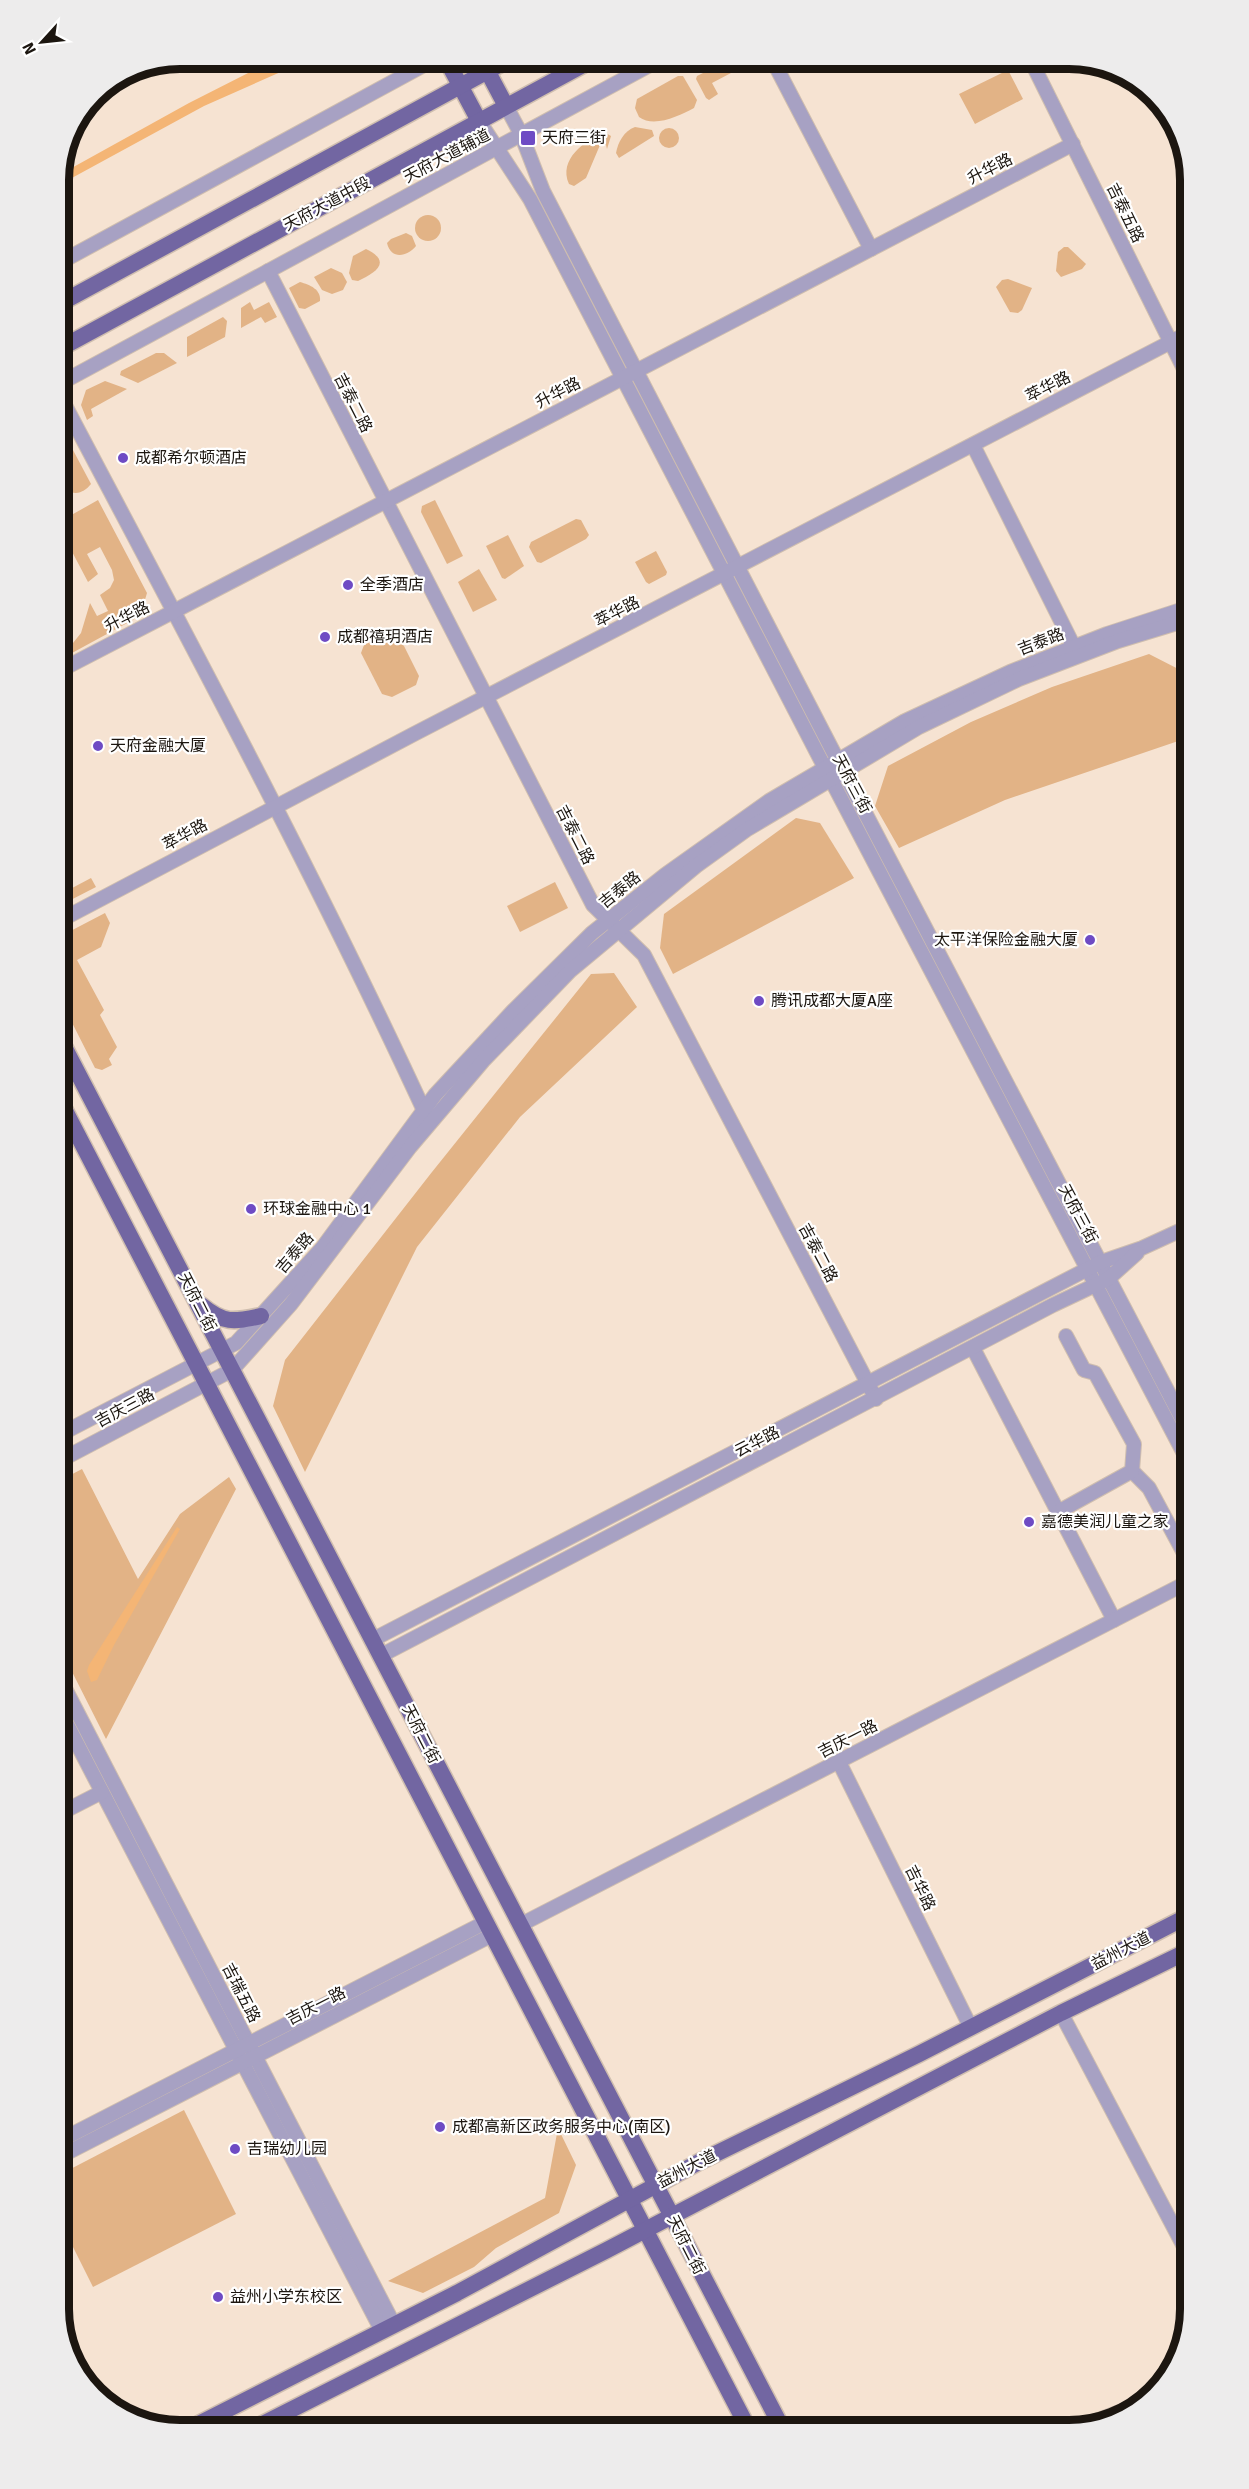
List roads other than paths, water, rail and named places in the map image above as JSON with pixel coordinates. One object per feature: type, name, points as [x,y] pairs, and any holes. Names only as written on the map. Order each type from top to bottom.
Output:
[{"type":"main road","points":[[452,69],[479,121]]},
{"type":"main road","points":[[69,299],[461,86],[480,69]]},
{"type":"main road","points":[[486,69],[506,106]]},
{"type":"main road","name":"天府大道中段","points":[[69,344],[575,69]]},
{"type":"main road","name":"天府二街","points":[[69,1056],[778,2420]]},
{"type":"main road","name":"天府二街","points":[[69,1118],[744,2420]]},
{"type":"main road","points":[[187,1284],[200,1304],[216,1317],[235,1322],[261,1316]]},
{"type":"main road","name":"益州大道","points":[[206,2420],[388,2328],[656,2186],[1180,1921]]},
{"type":"main road","name":"益州大道","points":[[288,2420],[671,2215],[1061,2013],[1180,1955]]},
{"type":"street","points":[[69,258],[417,69]]},
{"type":"street","name":"天府大道辅道","points":[[69,379],[642,69]]},
{"type":"street","points":[[777,69],[871,249]]},
{"type":"street","name":"吉泰五路","points":[[1035,69],[1180,360]]},
{"type":"street","name":"天府三街","points":[[506,106],[521,134],[543,191],[1180,1413]]},
{"type":"street","name":"天府三街","points":[[479,121],[530,199],[828,774],[1180,1444]]},
{"type":"street","name":"升华路","points":[[69,665],[1073,144]]},
{"type":"street","name":"吉泰二路","points":[[268,271],[593,905],[644,955],[876,1399]]},
{"type":"street","name":"萃华路","points":[[69,916],[1180,338]]},
{"type":"street","points":[[69,413],[276,806],[359,971],[426,1116]]},
{"type":"street","points":[[973,445],[1076,652]]},
{"type":"street","name":"吉泰路","points":[[207,1384],[232,1370],[291,1304],[426,1116],[571,970],[654,899],[746,830],[905,721],[1010,672],[1180,616]]},
{"type":"street","name":"吉泰路","points":[[196,1363],[236,1343],[261,1316],[323,1247],[426,1116],[513,1011],[592,933],[665,875],[769,801],[828,774]]},
{"type":"street","name":"云华路","points":[[372,1640],[1101,1262],[1142,1248],[1180,1231]]},
{"type":"street","name":"云华路","points":[[380,1656],[1108,1279],[1142,1248]]},
{"type":"street","points":[[1066,1336],[1084,1370],[1095,1373],[1134,1444],[1132,1471],[1149,1488],[1180,1546]]},
{"type":"street","points":[[973,1348],[1114,1620]]},
{"type":"street","name":"吉庆三路","points":[[69,1430],[196,1363]]},
{"type":"street","name":"吉庆三路","points":[[69,1456],[207,1384]]},
{"type":"street","points":[[1058,1512],[1132,1471]]},
{"type":"street","name":"吉庆一路","points":[[520,1925],[1180,1587]]},
{"type":"street","name":"吉瑞五路","points":[[69,1699],[246,2053],[388,2328]]},
{"type":"street","name":"吉瑞五路","points":[[69,1730],[246,2053]]},
{"type":"street","name":"吉华路","points":[[839,1762],[971,2028]]},
{"type":"street","points":[[69,1808],[102,1792]]},
{"type":"street","name":"吉庆一路","points":[[69,2151],[246,2053],[489,1928]]},
{"type":"street","points":[[1061,2013],[1180,2237]]},
{"type":"street","name":"吉庆一路","points":[[69,2136],[246,2053]]},
{"type":"tunnel","points":[[69,2144],[247,2053],[246,2051]]},
{"type":"place","name":"天府三街","points":[[528,138]]},
{"type":"place","name":"成都希尔顿酒店","points":[[123,458]]},
{"type":"place","name":"全季酒店","points":[[348,585]]},
{"type":"place","name":"成都禧玥酒店","points":[[325,637]]},
{"type":"place","name":"天府金融大厦","points":[[98,746]]},
{"type":"place","name":"太平洋保险金融大厦","points":[[1090,940]]},
{"type":"place","name":"腾讯成都大厦A座","points":[[759,1001]]},
{"type":"place","name":"环球金融中心 1","points":[[251,1209]]},
{"type":"place","name":"嘉德美润儿童之家","points":[[1029,1522]]},
{"type":"place","name":"成都高新区政务服务中心(南区)","points":[[440,2127]]},
{"type":"place","name":"吉瑞幼儿园","points":[[235,2149]]},
{"type":"place","name":"益州小学东校区","points":[[218,2297]]}]
